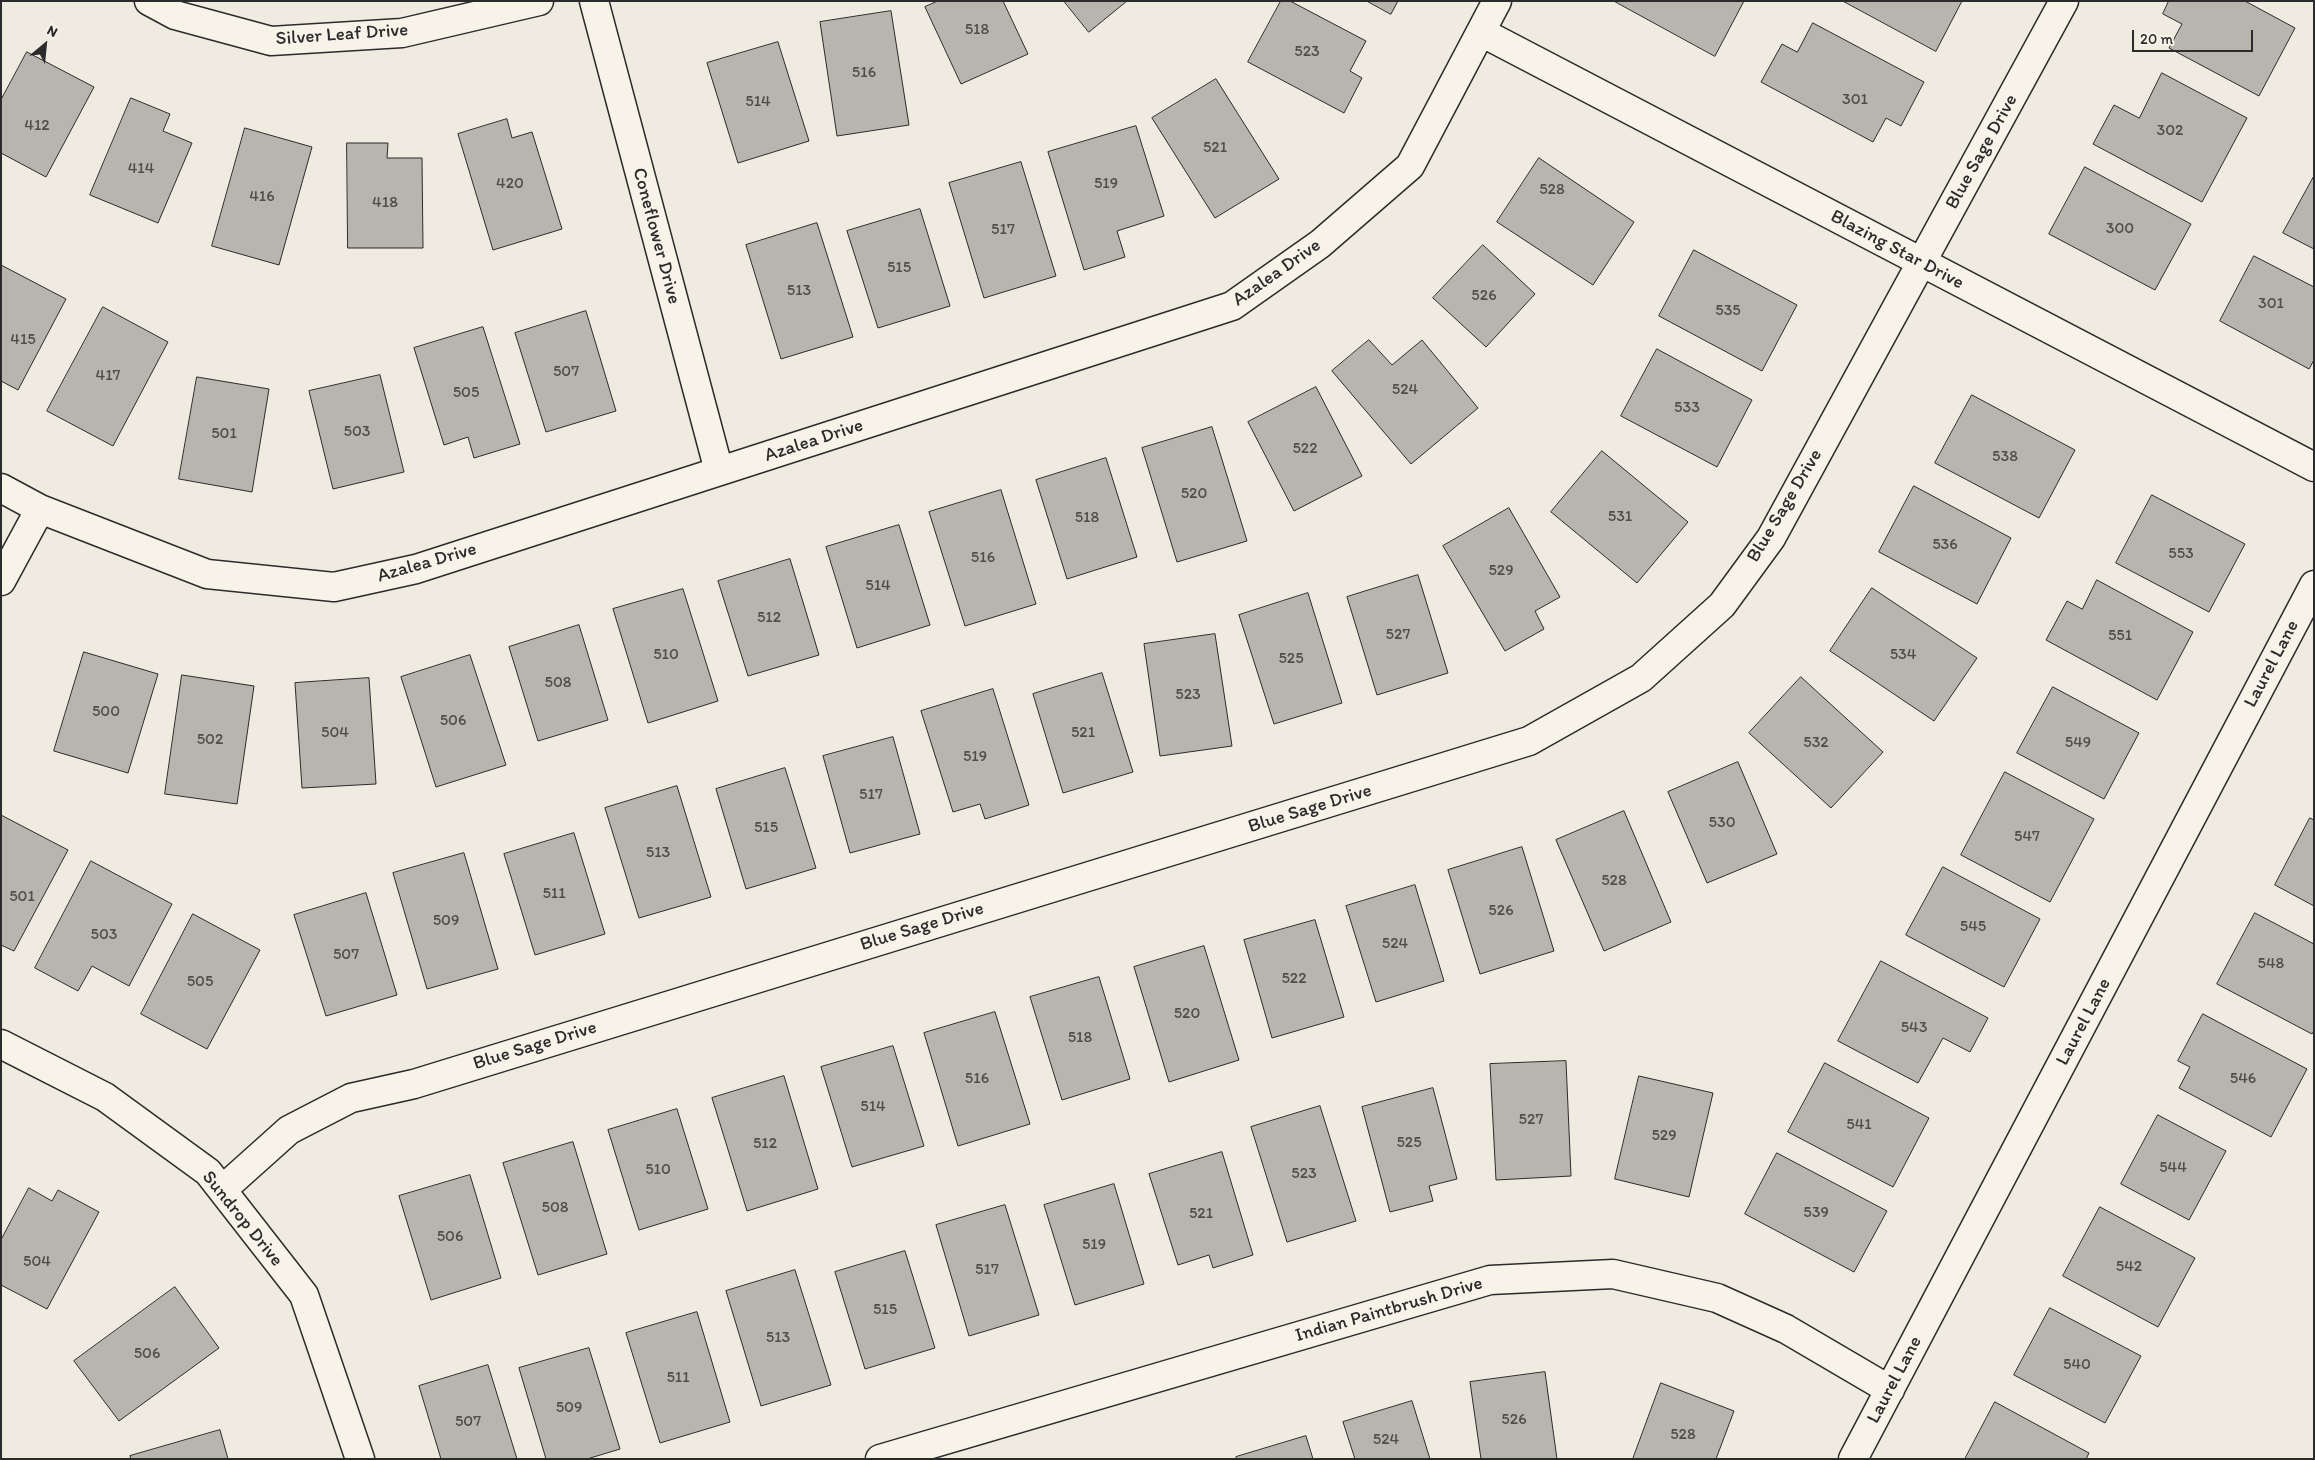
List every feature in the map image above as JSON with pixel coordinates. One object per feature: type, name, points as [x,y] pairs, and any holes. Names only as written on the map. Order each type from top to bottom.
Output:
[{"type":"street","name":"Silver Leaf Drive","points":[[149,1],[175,15],[271,41],[402,33],[539,1]]},
{"type":"street","name":"Coneflower Drive","points":[[594,1],[719,472]]},
{"type":"street","name":"Azalea Drive","points":[[1,488],[40,509],[207,574],[334,588],[416,569],[1232,306],[1320,244],[1410,166],[1497,1]]},
{"type":"street","name":"Blue Sage Drive","points":[[222,1190],[289,1130],[351,1098],[414,1084],[1529,741],[1641,678],[1722,605],[1771,538],[2064,1]]},
{"type":"street","name":"Blazing Star Drive","points":[[1481,32],[2314,467]]},
{"type":"street","points":[[1,582],[40,509]]},
{"type":"street","name":"Laurel Lane","points":[[1854,1459],[2314,585]]},
{"type":"street","name":"Sundrop Drive","points":[[1,1044],[105,1097],[208,1172],[304,1296],[360,1459]]},
{"type":"street","name":"Indian Paintbrush Drive","points":[[880,1459],[1490,1280],[1613,1274],[1716,1298],[1786,1328],[1890,1390]]},
{"type":"building","points":[[938,1],[1003,1],[1028,54],[961,84],[925,7]]},
{"type":"building","points":[[1064,1],[1127,1],[1089,32]]},
{"type":"building","points":[[1281,1],[1290,1],[1366,41],[1350,71],[1362,78],[1344,113],[1248,62]]},
{"type":"building","points":[[1367,1],[1398,1],[1391,14]]},
{"type":"building","points":[[1614,1],[1744,1],[1715,56]]},
{"type":"building","points":[[1843,1],[1962,1],[1936,51]]},
{"type":"building","points":[[2169,1],[2245,1],[2295,28],[2259,96],[2169,48],[2182,24],[2163,14]]},
{"type":"building","points":[[891,11],[909,125],[837,136],[820,22]]},
{"type":"building","points":[[1813,23],[1924,82],[1901,126],[1886,118],[1873,142],[1761,82],[1782,44],[1797,52]]},
{"type":"building","points":[[778,42],[809,141],[738,163],[707,63]]},
{"type":"building","points":[[27,52],[94,87],[46,177],[1,153],[1,100]]},
{"type":"building","points":[[2162,73],[2247,118],[2202,202],[2093,144],[2114,105],[2139,118]]},
{"type":"building","points":[[1216,79],[1279,179],[1215,218],[1152,118]]},
{"type":"building","points":[[131,98],[170,114],[163,131],[192,143],[158,223],[90,195]]},
{"type":"building","points":[[507,119],[512,138],[532,132],[562,229],[493,250],[458,134]]},
{"type":"building","points":[[1136,126],[1164,216],[1117,231],[1125,257],[1084,270],[1048,152]]},
{"type":"building","points":[[245,128],[312,147],[279,265],[212,246]]},
{"type":"building","points":[[347,143],[388,143],[387,158],[422,158],[423,248],[348,248]]},
{"type":"building","points":[[1539,158],[1634,222],[1593,285],[1497,222]]},
{"type":"building","points":[[1021,162],[1056,276],[984,298],[949,183]]},
{"type":"building","points":[[2085,167],[2191,224],[2155,290],[2049,234]]},
{"type":"building","points":[[2314,176],[2314,249],[2283,233]]},
{"type":"building","points":[[920,209],[950,306],[878,328],[847,231]]},
{"type":"building","points":[[817,223],[853,337],[781,359],[746,245]]},
{"type":"building","points":[[1483,245],[1535,294],[1486,347],[1433,298]]},
{"type":"building","points":[[1694,250],[1797,305],[1762,371],[1659,316]]},
{"type":"building","points":[[2254,256],[2314,287],[2314,360],[2309,369],[2220,321]]},
{"type":"building","points":[[1,265],[66,299],[18,390],[1,381]]},
{"type":"building","points":[[103,307],[168,342],[113,446],[47,411]]},
{"type":"building","points":[[586,311],[616,411],[546,432],[515,333]]},
{"type":"building","points":[[483,327],[520,444],[474,458],[468,437],[444,445],[414,348]]},
{"type":"building","points":[[1369,340],[1392,365],[1422,340],[1478,408],[1411,464],[1332,371]]},
{"type":"building","points":[[1657,349],[1752,400],[1717,467],[1621,416]]},
{"type":"building","points":[[380,375],[404,472],[333,489],[309,391]]},
{"type":"building","points":[[197,377],[269,389],[252,492],[179,479]]},
{"type":"building","points":[[1316,387],[1362,476],[1294,511],[1248,422]]},
{"type":"building","points":[[1972,395],[2075,450],[2039,518],[1935,463]]},
{"type":"building","points":[[1212,427],[1247,541],[1177,562],[1142,448]]},
{"type":"building","points":[[1602,451],[1688,522],[1637,583],[1551,512]]},
{"type":"building","points":[[1106,458],[1137,557],[1067,579],[1036,480]]},
{"type":"building","points":[[1914,486],[2011,538],[1977,604],[1879,552]]},
{"type":"building","points":[[1001,490],[1036,604],[965,626],[929,512]]},
{"type":"building","points":[[2152,495],[2245,544],[2209,612],[2116,563]]},
{"type":"building","points":[[1509,508],[1560,597],[1535,611],[1544,629],[1505,651],[1443,546]]},
{"type":"building","points":[[899,525],[930,625],[857,648],[826,547]]},
{"type":"building","points":[[790,559],[819,655],[748,676],[718,581]]},
{"type":"building","points":[[1418,575],[1448,673],[1377,695],[1347,597]]},
{"type":"building","points":[[2097,580],[2193,632],[2157,700],[2046,640],[2067,601],[2082,609]]},
{"type":"building","points":[[1872,588],[1977,658],[1934,721],[1830,651]]},
{"type":"building","points":[[683,589],[718,701],[648,723],[613,609]]},
{"type":"building","points":[[1308,593],[1342,703],[1274,724],[1239,615]]},
{"type":"building","points":[[579,625],[608,720],[538,741],[509,647]]},
{"type":"building","points":[[1215,634],[1232,746],[1160,756],[1144,644]]},
{"type":"building","points":[[84,652],[158,674],[128,773],[54,751]]},
{"type":"building","points":[[470,655],[506,765],[436,787],[401,677]]},
{"type":"building","points":[[1102,673],[1133,772],[1063,793],[1033,694]]},
{"type":"building","points":[[182,675],[254,686],[237,804],[165,794]]},
{"type":"building","points":[[1801,677],[1883,752],[1831,808],[1749,733]]},
{"type":"building","points":[[369,678],[376,784],[302,788],[295,683]]},
{"type":"building","points":[[2053,687],[2139,733],[2104,799],[2017,753]]},
{"type":"building","points":[[993,689],[1029,805],[985,819],[980,804],[953,812],[921,711]]},
{"type":"building","points":[[893,737],[920,834],[850,853],[823,756]]},
{"type":"building","points":[[1738,762],[1777,854],[1707,883],[1668,792]]},
{"type":"building","points":[[785,768],[816,868],[746,889],[716,789]]},
{"type":"building","points":[[2005,772],[2094,819],[2050,902],[1961,855]]},
{"type":"building","points":[[677,786],[711,897],[639,918],[605,808]]},
{"type":"building","points":[[1624,811],[1671,922],[1604,951],[1556,840]]},
{"type":"building","points":[[1,815],[68,850],[14,951],[1,945]]},
{"type":"building","points":[[2310,818],[2314,820],[2314,906],[2275,885]]},
{"type":"building","points":[[574,833],[605,934],[535,955],[504,854]]},
{"type":"building","points":[[1522,847],[1554,951],[1480,974],[1448,870]]},
{"type":"building","points":[[464,853],[498,969],[427,989],[393,873]]},
{"type":"building","points":[[91,861],[172,904],[129,986],[92,966],[78,991],[35,968]]},
{"type":"building","points":[[1943,867],[2040,919],[2004,987],[1906,935]]},
{"type":"building","points":[[1415,885],[1444,981],[1376,1002],[1346,906]]},
{"type":"building","points":[[366,893],[397,995],[326,1016],[294,915]]},
{"type":"building","points":[[2255,913],[2314,944],[2314,1031],[2312,1034],[2217,984]]},
{"type":"building","points":[[193,914],[260,950],[207,1049],[141,1014]]},
{"type":"building","points":[[1315,920],[1344,1017],[1272,1038],[1244,940]]},
{"type":"building","points":[[1204,946],[1239,1060],[1169,1082],[1134,967]]},
{"type":"building","points":[[1881,961],[1988,1018],[1970,1052],[1943,1038],[1918,1083],[1838,1041]]},
{"type":"building","points":[[1099,977],[1130,1079],[1062,1100],[1030,997]]},
{"type":"building","points":[[995,1012],[1030,1124],[958,1146],[924,1033]]},
{"type":"building","points":[[2203,1014],[2307,1069],[2271,1137],[2179,1088],[2190,1067],[2178,1061]]},
{"type":"building","points":[[893,1046],[924,1146],[852,1167],[821,1067]]},
{"type":"building","points":[[1566,1061],[1571,1176],[1496,1180],[1490,1064]]},
{"type":"building","points":[[1825,1063],[1929,1118],[1893,1187],[1788,1132]]},
{"type":"building","points":[[784,1076],[818,1189],[747,1211],[712,1098]]},
{"type":"building","points":[[1639,1076],[1713,1093],[1689,1197],[1615,1179]]},
{"type":"building","points":[[1433,1088],[1457,1179],[1429,1186],[1433,1201],[1390,1212],[1362,1107]]},
{"type":"building","points":[[1320,1106],[1356,1221],[1287,1242],[1251,1127]]},
{"type":"building","points":[[677,1109],[708,1209],[639,1230],[608,1130]]},
{"type":"building","points":[[2158,1115],[2226,1151],[2189,1220],[2121,1184]]},
{"type":"building","points":[[573,1142],[607,1254],[538,1275],[503,1163]]},
{"type":"building","points":[[1222,1152],[1253,1255],[1213,1268],[1209,1255],[1178,1265],[1149,1174]]},
{"type":"building","points":[[1777,1153],[1887,1211],[1854,1272],[1745,1214]]},
{"type":"building","points":[[470,1175],[501,1278],[431,1300],[399,1196]]},
{"type":"building","points":[[1114,1184],[1144,1284],[1075,1305],[1044,1205]]},
{"type":"building","points":[[29,1188],[52,1201],[58,1190],[99,1212],[47,1309],[1,1285],[1,1240]]},
{"type":"building","points":[[1005,1205],[1039,1315],[969,1336],[936,1225]]},
{"type":"building","points":[[2100,1207],[2195,1258],[2158,1327],[2063,1276]]},
{"type":"building","points":[[905,1251],[935,1348],[865,1369],[835,1272]]},
{"type":"building","points":[[795,1270],[831,1385],[761,1406],[726,1291]]},
{"type":"building","points":[[175,1287],[219,1348],[119,1421],[74,1361]]},
{"type":"building","points":[[2050,1308],[2141,1356],[2105,1423],[2014,1375]]},
{"type":"building","points":[[697,1312],[730,1422],[660,1443],[626,1333]]},
{"type":"building","points":[[589,1348],[620,1449],[587,1459],[546,1459],[519,1368]]},
{"type":"building","points":[[488,1365],[517,1459],[441,1459],[419,1386]]},
{"type":"building","points":[[1545,1372],[1557,1459],[1481,1459],[1470,1382]]},
{"type":"building","points":[[1661,1383],[1734,1411],[1716,1459],[1633,1459]]},
{"type":"building","points":[[1412,1401],[1430,1459],[1355,1459],[1343,1422]]},
{"type":"building","points":[[1995,1402],[2089,1453],[2086,1459],[1965,1459]]},
{"type":"building","points":[[220,1430],[228,1459],[131,1459],[130,1456]]},
{"type":"building","points":[[1306,1436],[1313,1459],[1236,1459],[1236,1457]]}]
